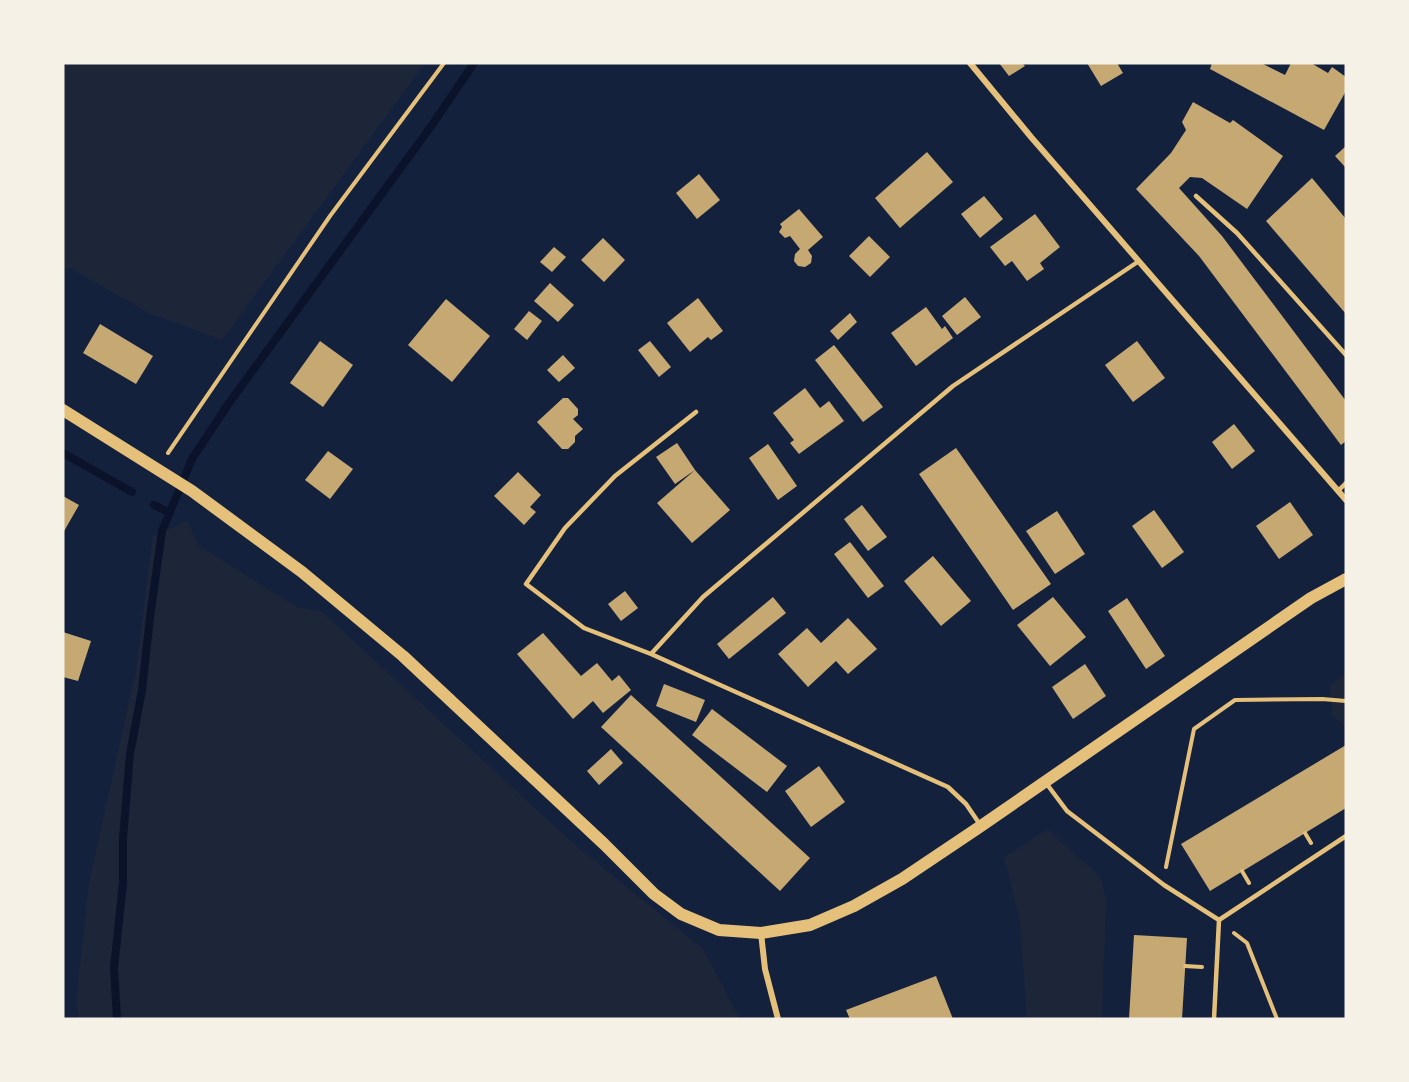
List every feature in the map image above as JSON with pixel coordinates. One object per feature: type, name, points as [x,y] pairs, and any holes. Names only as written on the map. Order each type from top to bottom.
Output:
[{"type":"main road","points":[[63,410],[157,468],[302,572],[403,656],[604,844],[654,894],[681,914],[719,930],[761,933],[810,925],[854,906],[902,879],[1311,598],[1346,579]]},
{"type":"street","points":[[970,63],[1346,500]]},
{"type":"street","points":[[761,933],[765,969],[778,1019]]},
{"type":"lane","points":[[1196,196],[1237,233],[1346,355]]},
{"type":"lane","points":[[651,654],[703,597],[953,386],[1138,261]]},
{"type":"lane","points":[[696,412],[615,476],[565,528],[526,584],[584,628],[651,654],[948,786],[966,804],[981,826]]},
{"type":"lane","points":[[1338,491],[1346,483]]},
{"type":"lane","points":[[1045,782],[1067,811],[1164,885],[1219,920]]},
{"type":"lane","points":[[1219,920],[1346,836]]},
{"type":"lane","points":[[1214,1019],[1219,920]]},
{"type":"path","points":[[157,468],[330,216],[444,63]]},
{"type":"path","points":[[1164,885],[1166,864],[1194,729],[1234,699],[1346,701]]},
{"type":"path","points":[[1231,930],[1247,943],[1276,1019]]},
{"type":"shaded area","points":[[63,63],[425,63],[222,340],[149,313],[70,268],[63,269]]},
{"type":"shaded area","points":[[187,521],[199,546],[297,607],[322,612],[574,844],[703,949],[740,1019],[79,1019],[76,1002],[89,883],[136,670],[153,536]]},
{"type":"shaded area","points":[[1346,673],[1346,724],[1343,725],[1332,715],[1330,685]]},
{"type":"shaded area","points":[[1047,829],[1100,877],[1106,899],[1102,1019],[1027,1019],[1020,919],[1004,858]]},
{"type":"building","points":[[999,63],[1022,63],[1025,66],[1009,76]]},
{"type":"building","points":[[1087,63],[1117,63],[1123,73],[1101,86]]},
{"type":"building","points":[[1212,63],[1261,63],[1285,75],[1291,63],[1311,63],[1328,73],[1332,67],[1346,77],[1346,91],[1324,130],[1210,69]]},
{"type":"building","points":[[1193,102],[1230,123],[1233,120],[1283,156],[1247,209],[1202,178],[1190,177],[1179,188],[1222,236],[1346,401],[1346,441],[1341,445],[1199,256],[1136,189],[1171,153],[1186,130],[1182,122]]},
{"type":"building","points":[[1346,146],[1346,168],[1335,156]]},
{"type":"building","points":[[927,152],[953,182],[900,228],[875,198]]},
{"type":"building","points":[[699,174],[720,200],[697,219],[676,193]]},
{"type":"building","points":[[1312,178],[1346,219],[1346,314],[1266,221]]},
{"type":"building","points":[[984,196],[1003,219],[980,238],[961,214]]},
{"type":"building","points":[[799,209],[823,237],[808,250],[812,256],[811,263],[805,267],[798,266],[794,261],[795,254],[800,249],[790,236],[785,238],[779,232],[782,227],[780,224]]},
{"type":"building","points":[[1035,214],[1060,247],[1040,263],[1044,269],[1027,281],[1012,261],[1005,266],[990,247]]},
{"type":"building","points":[[869,236],[890,257],[870,277],[849,256]]},
{"type":"building","points":[[603,238],[625,260],[604,282],[581,260]]},
{"type":"building","points":[[554,247],[566,257],[552,272],[540,262]]},
{"type":"building","points":[[550,283],[574,305],[558,322],[534,301]]},
{"type":"building","points":[[965,297],[981,317],[957,335],[942,316]]},
{"type":"building","points":[[698,298],[723,331],[711,340],[708,337],[690,352],[667,323]]},
{"type":"building","points":[[446,299],[490,336],[452,382],[408,345]]},
{"type":"building","points":[[926,307],[942,329],[945,326],[953,338],[916,366],[891,333]]},
{"type":"building","points":[[529,311],[542,321],[527,340],[514,329]]},
{"type":"building","points":[[850,313],[857,322],[838,340],[830,331]]},
{"type":"building","points":[[100,324],[153,356],[136,384],[83,353]]},
{"type":"building","points":[[320,341],[353,365],[323,407],[290,383]]},
{"type":"building","points":[[650,341],[671,367],[659,377],[638,350]]},
{"type":"building","points":[[1137,341],[1165,378],[1133,402],[1105,365]]},
{"type":"building","points":[[834,345],[883,407],[863,422],[815,360]]},
{"type":"building","points":[[563,355],[575,368],[559,382],[547,370]]},
{"type":"building","points":[[805,388],[820,408],[829,401],[844,421],[799,454],[790,443],[794,440],[773,413]]},
{"type":"building","points":[[563,398],[568,398],[578,409],[578,415],[573,419],[583,429],[575,436],[575,442],[568,449],[562,449],[537,422]]},
{"type":"building","points":[[1234,424],[1255,451],[1232,469],[1212,442]]},
{"type":"building","points":[[677,443],[695,470],[675,484],[656,457]]},
{"type":"building","points":[[768,444],[797,486],[778,500],[749,458]]},
{"type":"building","points":[[956,448],[1051,584],[1013,610],[919,474]]},
{"type":"building","points":[[328,451],[353,469],[330,499],[305,480]]},
{"type":"building","points":[[695,470],[730,510],[692,543],[657,503]]},
{"type":"building","points":[[518,472],[541,495],[530,507],[536,512],[524,525],[494,496]]},
{"type":"building","points":[[63,496],[79,505],[63,533]]},
{"type":"building","points":[[1290,502],[1313,535],[1279,559],[1256,526]]},
{"type":"building","points":[[862,505],[887,537],[868,551],[844,519]]},
{"type":"building","points":[[1154,510],[1184,552],[1162,568],[1132,526]]},
{"type":"building","points":[[1057,511],[1085,554],[1055,574],[1026,531]]},
{"type":"building","points":[[850,542],[884,586],[868,598],[834,554]]},
{"type":"building","points":[[933,556],[971,601],[941,626],[904,581]]},
{"type":"building","points":[[625,591],[638,608],[621,621],[608,604]]},
{"type":"building","points":[[773,597],[786,613],[729,659],[717,644]]},
{"type":"building","points":[[1053,597],[1086,637],[1050,666],[1017,625]]},
{"type":"building","points":[[1127,598],[1165,656],[1146,669],[1108,611]]},
{"type":"building","points":[[848,618],[877,649],[848,674],[836,661],[808,687],[778,654],[807,628],[821,643]]},
{"type":"building","points":[[63,632],[91,641],[78,681],[63,677]]},
{"type":"building","points":[[543,633],[581,676],[597,663],[612,681],[619,675],[631,690],[603,713],[593,701],[573,719],[517,654]]},
{"type":"building","points":[[1085,664],[1106,696],[1073,719],[1052,687]]},
{"type":"building","points":[[664,684],[705,700],[696,722],[656,706]]},
{"type":"building","points":[[631,695],[810,858],[780,891],[601,727]]},
{"type":"building","points":[[712,709],[787,766],[767,792],[692,735]]},
{"type":"building","points":[[1346,745],[1346,808],[1210,891],[1181,844]]},
{"type":"building","points":[[611,749],[623,763],[599,785],[587,771]]},
{"type":"building","points":[[819,766],[845,802],[811,827],[785,791]]},
{"type":"building","points":[[1134,935],[1187,938],[1182,1019],[1129,1019]]},
{"type":"building","points":[[936,976],[953,1019],[850,1019],[846,1010]]},
{"type":"waterway","points":[[117,1019],[114,968],[123,883],[123,838],[130,754],[142,690],[162,531],[192,459],[229,403],[432,125],[474,63]]},
{"type":"waterway","points":[[63,453],[132,492]]},
{"type":"waterway","points":[[154,505],[170,513]]}]
